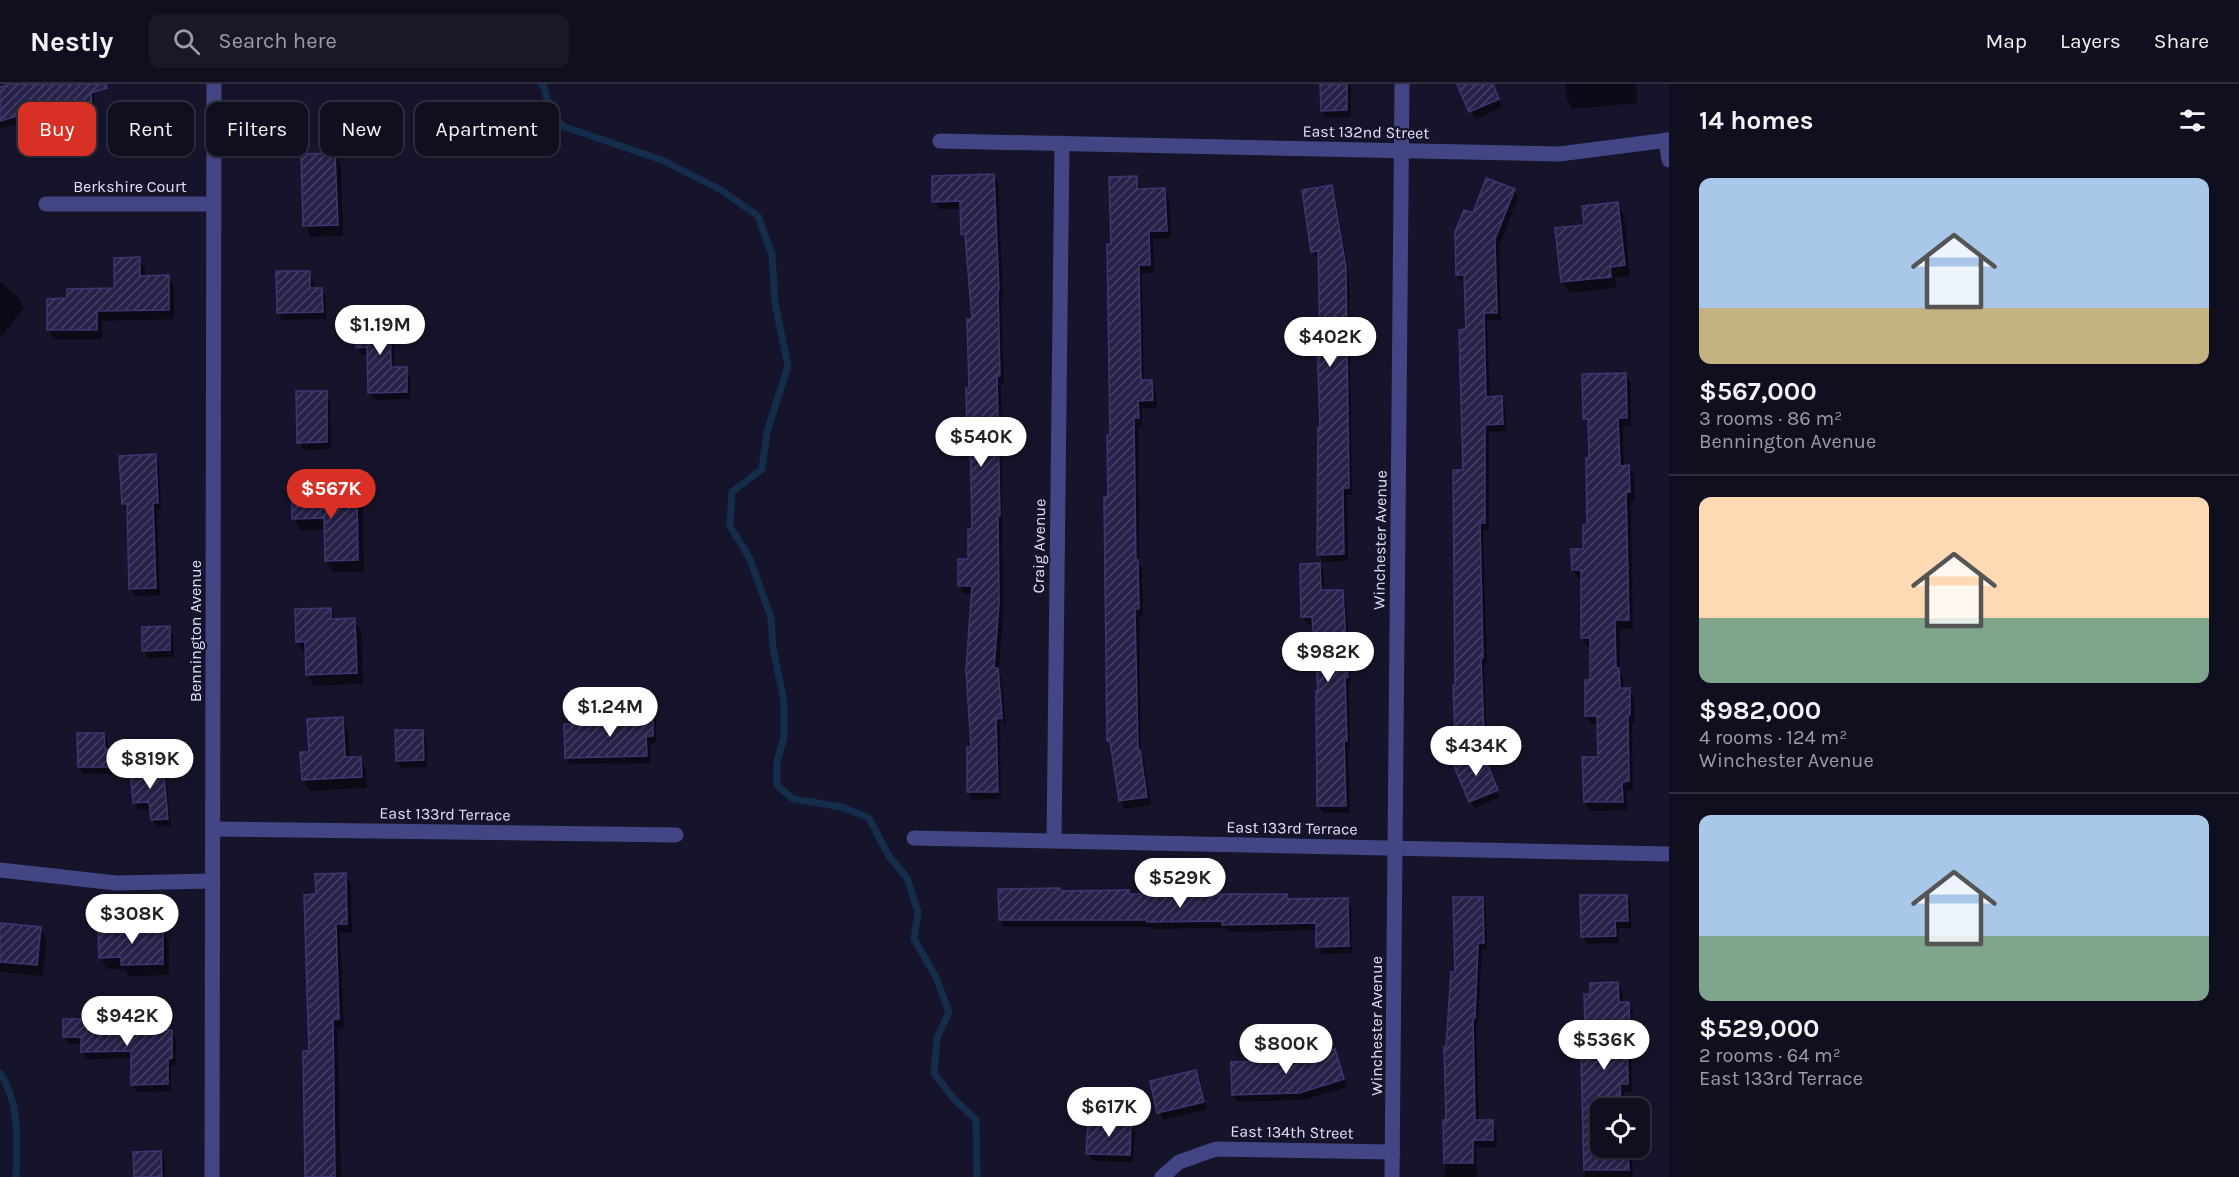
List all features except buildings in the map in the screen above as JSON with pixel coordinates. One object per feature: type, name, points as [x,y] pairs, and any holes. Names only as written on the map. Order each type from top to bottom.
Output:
[{"type":"street","name":"Bennington Avenue","points":[[212,1177],[214,84]]},
{"type":"street","name":"Winchester Avenue","points":[[1392,1177],[1402,84]]},
{"type":"street","name":"East 132nd Street","points":[[940,141],[1559,154],[1668,140]]},
{"type":"street","points":[[1668,140],[1669,160]]},
{"type":"street","name":"Craig Avenue","points":[[1054,840],[1062,143]]},
{"type":"street","name":"Berkshire Court","points":[[46,204],[213,204]]},
{"type":"street","name":"East 133rd Terrace","points":[[213,829],[676,835]]},
{"type":"street","name":"East 133rd Terrace","points":[[914,838],[1669,854]]},
{"type":"street","points":[[0,870],[116,883],[213,881]]},
{"type":"street","name":"East 134th Street","points":[[1162,1177],[1179,1161],[1216,1149],[1393,1152]]},
{"type":"waterway","points":[[541,84],[544,87],[551,116],[565,127],[662,160],[721,190],[758,216],[772,255],[775,303],[788,366],[767,432],[762,469],[732,492],[730,526],[749,557],[771,617],[773,648],[784,701],[784,737],[777,762],[777,785],[793,799],[842,807],[869,818],[889,856],[907,878],[918,912],[914,939],[936,977],[949,1012],[937,1038],[934,1073],[953,1098],[976,1120],[977,1177]]},
{"type":"waterway","points":[[0,1073],[14,1110],[17,1137],[16,1177]]}]
